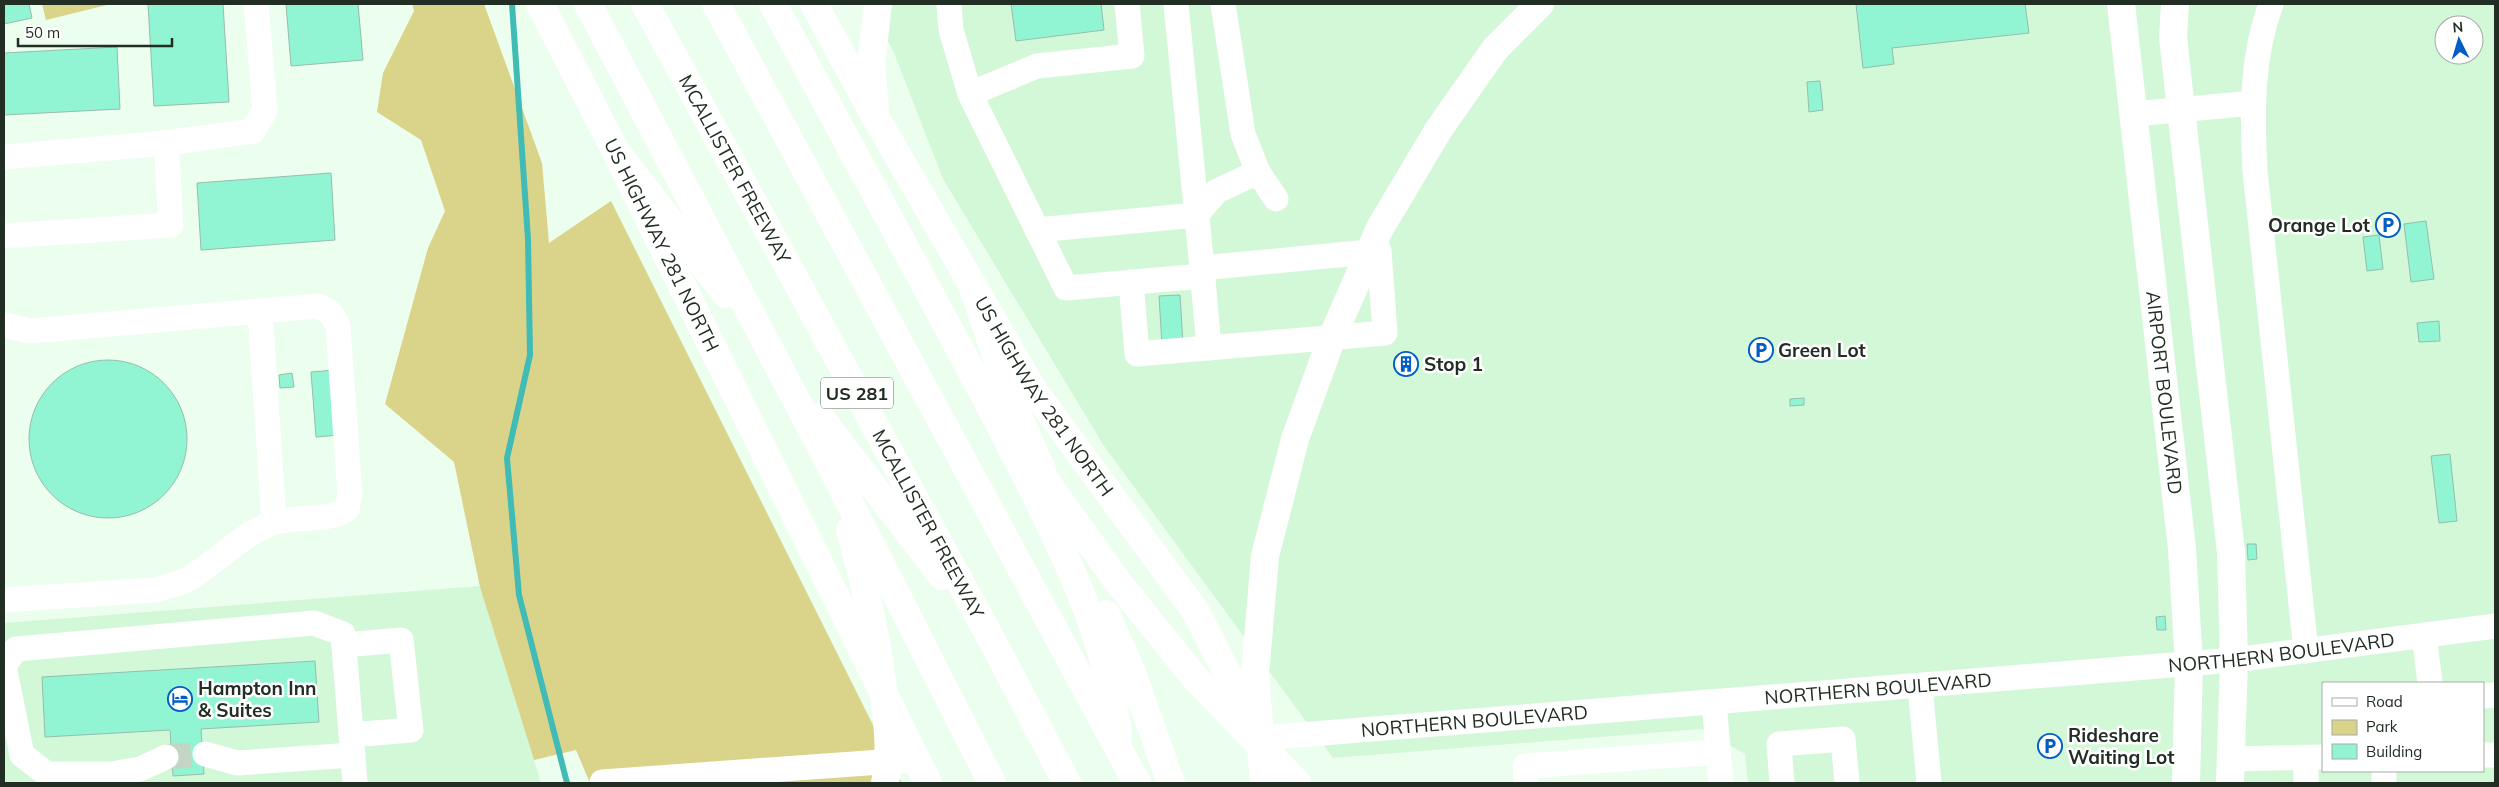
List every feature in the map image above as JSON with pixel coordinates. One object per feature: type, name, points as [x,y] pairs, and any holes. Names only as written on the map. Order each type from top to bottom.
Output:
[{"type":"main road","name":"US HIGHWAY 281 NORTH","points":[[540,4],[615,150],[922,772]]},
{"type":"main road","points":[[588,4],[832,468],[992,783]]},
{"type":"main road","name":"MCALLISTER FREEWAY","points":[[645,4],[995,646],[1067,783]]},
{"type":"main road","name":"US 281","points":[[716,4],[1137,783]]},
{"type":"main road","points":[[773,4],[987,399],[1061,547],[1090,612],[1101,645],[1116,708],[1122,783]]},
{"type":"main road","name":"US HIGHWAY 281 NORTH","points":[[814,4],[974,291],[1032,388],[1196,612],[1260,738],[1280,783]]},
{"type":"main road","points":[[876,118],[871,65],[878,4]]},
{"type":"main road","points":[[1264,783],[1255,674],[1265,556],[1295,439],[1331,340],[1380,228],[1439,129],[1495,49],[1540,4]]},
{"type":"main road","name":"AIRPORT BOULEVARD","points":[[2121,4],[2182,549],[2189,664],[2186,783]]},
{"type":"main road","points":[[2161,4],[2173,38]]},
{"type":"main road","points":[[2175,4],[2173,38],[2232,552],[2234,660],[2230,771]]},
{"type":"main road","points":[[615,150],[995,646]]},
{"type":"main road","points":[[974,291],[1011,400],[1132,673],[1171,783]]},
{"type":"main road","points":[[987,399],[1118,582],[1195,678],[1297,783]]},
{"type":"main road","points":[[832,468],[860,566],[878,652],[890,737],[885,783]]},
{"type":"street","points":[[4,157],[166,143],[253,132],[265,110],[256,4]]},
{"type":"street","points":[[950,4],[951,30],[970,94],[1066,288],[1379,252],[1385,333],[1137,354],[1131,282]]},
{"type":"street","points":[[970,94],[1037,66],[1132,56],[1127,4]]},
{"type":"street","points":[[1176,4],[1209,348]]},
{"type":"street","points":[[1223,4],[1244,134],[1258,172],[1276,200]]},
{"type":"street","points":[[2271,4],[2255,67],[2253,103],[2255,171],[2306,651]]},
{"type":"street","points":[[2134,114],[2253,103]]},
{"type":"street","points":[[4,236],[171,225],[166,143]]},
{"type":"street","points":[[1037,230],[1196,215],[1217,191],[1258,172]]},
{"type":"street","points":[[4,325],[30,331],[318,306],[331,312],[338,326],[350,486],[347,510],[338,515],[274,522],[254,531],[192,577],[178,584],[154,590],[4,600]]},
{"type":"street","points":[[260,310],[274,522]]},
{"type":"street","points":[[166,757],[112,779],[46,774],[22,755],[4,666],[16,649],[314,622],[343,634],[355,783]]},
{"type":"street","name":"NORTHERN BOULEVARD","points":[[1260,738],[2234,660],[2495,626]]},
{"type":"street","points":[[2424,635],[2430,682]]},
{"type":"street","points":[[206,754],[237,763],[352,745],[411,730],[401,640],[344,645]]},
{"type":"street","points":[[1920,686],[1929,783]]},
{"type":"street","points":[[1714,702],[1721,783]]},
{"type":"street","points":[[1782,783],[1779,744],[1844,739],[1847,783]]},
{"type":"street","points":[[1526,783],[1525,766],[1718,752]]},
{"type":"street","points":[[2230,771],[2314,758],[2306,783]]},
{"type":"street","points":[[602,782],[922,772]]},
{"type":"shaded area","points":[[869,4],[2495,4],[2495,783],[1748,783],[1745,754],[1701,729],[1333,758],[1104,446],[943,179],[894,53]]},
{"type":"shaded area","points":[[480,586],[541,783],[4,783],[4,623]]},
{"type":"green space","points":[[42,4],[111,4],[46,20]]},
{"type":"green space","points":[[412,4],[484,4],[542,163],[549,243],[611,201],[902,783],[590,783],[576,750],[534,760],[480,587],[454,462],[385,404],[428,248],[445,211],[421,140],[377,112],[383,73],[414,11]]},
{"type":"building","points":[[4,4],[29,4],[32,18],[4,24]]},
{"type":"building","points":[[148,4],[223,4],[229,102],[154,106]]},
{"type":"building","points":[[286,4],[358,4],[363,60],[291,66]]},
{"type":"building","points":[[1011,4],[1101,4],[1104,30],[1016,41]]},
{"type":"building","points":[[1856,4],[2025,4],[2029,33],[1892,48],[1894,64],[1863,68]]},
{"type":"building","points":[[117,47],[120,109],[4,115],[4,53]]},
{"type":"building","points":[[1820,81],[1823,110],[1809,112],[1807,82]]},
{"type":"building","points":[[331,173],[335,240],[201,250],[197,183]]},
{"type":"building","points":[[2426,221],[2434,279],[2411,282],[2404,224]]},
{"type":"building","points":[[2379,235],[2383,269],[2367,271],[2363,237]]},
{"type":"building","points":[[1180,295],[1183,344],[1162,345],[1159,296]]},
{"type":"building","points":[[2439,321],[2440,341],[2419,342],[2417,323]]},
{"type":"building","points":[[116,360],[131,363],[145,369],[164,383],[174,395],[184,416],[187,439],[184,462],[174,483],[164,495],[152,505],[131,515],[116,518],[100,518],[85,515],[64,505],[42,483],[30,454],[29,431],[32,416],[42,395],[64,373],[93,361]]},
{"type":"building","name":"Stop 1","points":[[1412,360],[1412,368],[1401,369],[1400,361]]},
{"type":"building","points":[[335,370],[340,435],[316,437],[311,372]]},
{"type":"building","points":[[292,373],[294,387],[280,388],[279,375]]},
{"type":"building","points":[[1804,398],[1804,405],[1790,406],[1790,399]]},
{"type":"building","points":[[2450,454],[2457,521],[2439,523],[2431,456]]},
{"type":"building","points":[[2247,544],[2256,544],[2257,559],[2248,560]]},
{"type":"building","points":[[2165,616],[2166,630],[2157,630],[2156,617]]},
{"type":"building","name":"Hampton Inn & Suites","points":[[315,661],[319,722],[201,729],[204,774],[173,776],[170,730],[45,737],[42,677]]},
{"type":"waterway","points":[[512,4],[528,239],[530,355],[507,458],[519,595],[567,783]]},
{"type":"tunnel","points":[[166,757],[205,754]]},
{"type":"place","name":"Orange Lot","points":[[2388,225]]},
{"type":"place","name":"Green Lot","points":[[1761,350]]},
{"type":"place","name":"Stop 1","points":[[1406,364]]},
{"type":"place","name":"Hampton Inn & Suites","points":[[180,699]]},
{"type":"place","name":"Rideshare Waiting Lot","points":[[2050,746]]}]
